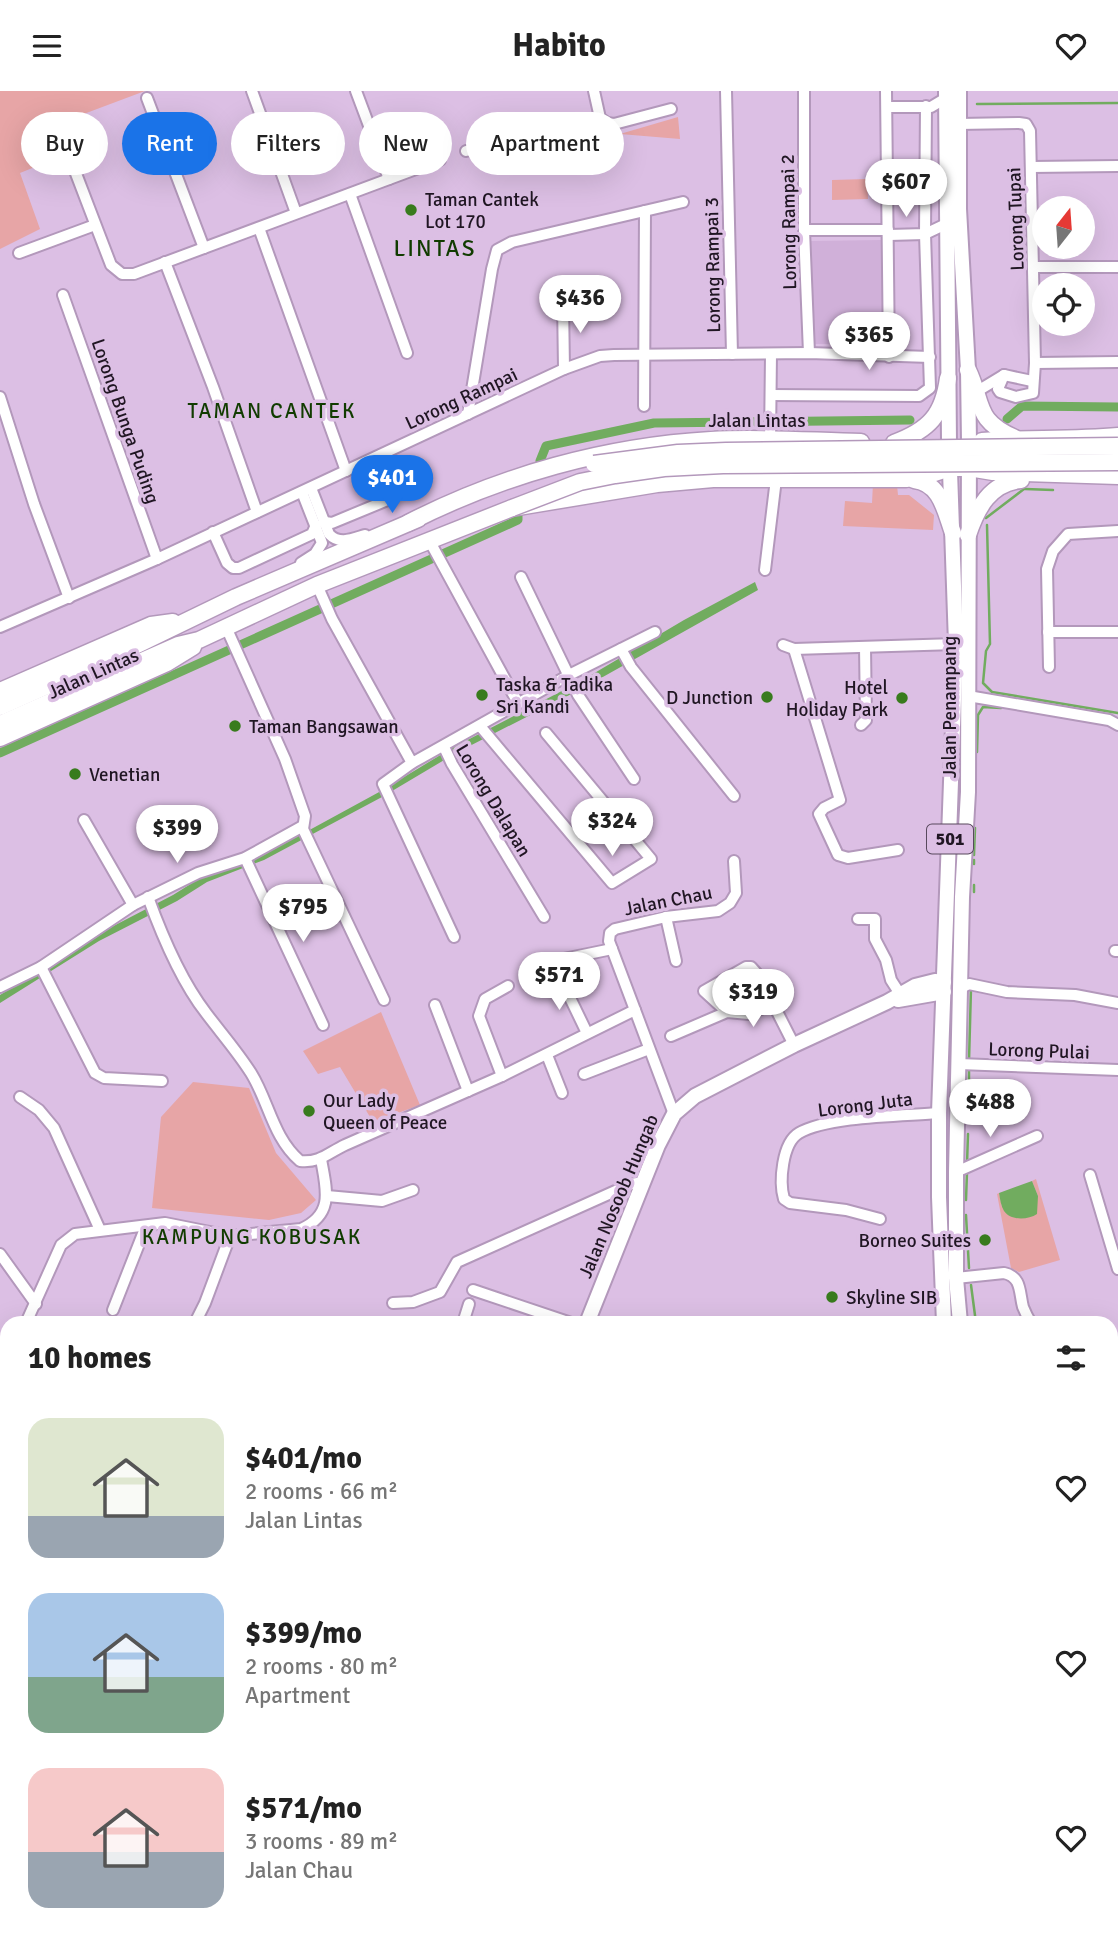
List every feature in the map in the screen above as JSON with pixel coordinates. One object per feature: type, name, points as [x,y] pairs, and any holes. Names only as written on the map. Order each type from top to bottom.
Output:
[{"type":"highway","points":[[968,370],[982,411],[993,427],[1016,439]]},
{"type":"highway","points":[[900,443],[923,429],[934,417],[945,400],[948,378]]},
{"type":"highway","name":"Jalan Lintas","points":[[0,707],[465,496],[550,470],[647,446],[712,440],[900,443],[1068,440],[1118,436]]},
{"type":"highway","points":[[1016,439],[1004,442],[999,454],[1002,460],[1018,473]]},
{"type":"highway","points":[[900,443],[917,446],[922,450],[926,461],[925,467],[906,479]]},
{"type":"highway","name":"Jalan Lintas","points":[[550,470],[678,453],[1118,446]]},
{"type":"highway","name":"Jalan Lintas","points":[[0,724],[178,645],[229,634],[508,509],[580,482],[664,468],[723,465],[1118,462]]},
{"type":"highway","name":"Jalan Lintas","points":[[508,509],[657,484],[713,479],[906,479],[950,468],[1055,476],[1118,476]]},
{"type":"highway","points":[[906,479],[919,480],[931,486],[940,496],[961,534],[987,497],[1001,485],[1010,481],[1055,476]]},
{"type":"highway","name":"Jalan Lintas","points":[[0,691],[152,625],[191,619]]},
{"type":"highway","name":"Jalan Lintas","points":[[0,738],[167,663],[189,651],[199,640]]},
{"type":"main road","name":"Jalan Penampang","points":[[950,93],[958,124],[969,442],[956,644],[951,990],[959,1065],[956,1278],[959,1316]]},
{"type":"main road","name":"Jalan Penampang","points":[[944,1316],[939,1113],[943,1027],[961,959],[968,792],[968,697],[961,534],[950,468],[949,442],[946,225],[950,93]]},
{"type":"main road","points":[[946,225],[954,219],[959,209]]},
{"type":"main road","name":"Jalan Nosoob Hungab","points":[[590,1316],[658,1145],[674,1114],[695,1096],[922,983],[951,990]]},
{"type":"main road","name":"Jalan Nosoob Hungab","points":[[893,998],[951,990]]},
{"type":"main road","points":[[921,996],[936,1009],[943,1027]]},
{"type":"street","points":[[252,91],[296,213]]},
{"type":"street","points":[[356,91],[389,179]]},
{"type":"street","points":[[594,91],[599,112]]},
{"type":"street","name":"Lorong Rampai 3","points":[[726,91],[732,354]]},
{"type":"street","name":"Lorong Rampai 2","points":[[804,91],[804,230],[808,353]]},
{"type":"street","points":[[886,91],[889,357]]},
{"type":"street","points":[[887,107],[936,105],[950,93]]},
{"type":"street","points":[[147,98],[204,248]]},
{"type":"street","points":[[771,395],[919,396],[930,388],[925,234],[926,106]]},
{"type":"street","points":[[624,121],[671,109]]},
{"type":"street","name":"Lorong Tupai","points":[[958,124],[1026,124],[1030,131],[1035,363],[1032,381]]},
{"type":"street","points":[[1031,167],[1118,166]]},
{"type":"street","points":[[76,175],[111,265],[122,274],[135,274],[400,175]]},
{"type":"street","points":[[349,194],[407,353]]},
{"type":"street","points":[[468,414],[497,250],[512,242],[683,202]]},
{"type":"street","points":[[644,406],[645,211]]},
{"type":"street","points":[[19,253],[95,225]]},
{"type":"street","points":[[925,234],[946,225]]},
{"type":"street","points":[[259,228],[346,471]]},
{"type":"street","points":[[804,230],[925,234],[938,239],[942,245],[948,282]]},
{"type":"street","points":[[165,263],[257,512]]},
{"type":"street","points":[[1034,267],[1118,267]]},
{"type":"street","name":"Lorong Bunga Puding","points":[[63,295],[157,559]]},
{"type":"street","points":[[564,302],[564,369]]},
{"type":"street","name":"Lorong Rampai","points":[[0,627],[157,559],[564,369],[600,356],[808,353],[930,357]]},
{"type":"street","points":[[771,354],[771,440]]},
{"type":"street","points":[[1035,363],[1118,362]]},
{"type":"street","points":[[976,392],[1004,375],[1032,381],[1032,395],[1005,395],[998,389],[1004,375]]},
{"type":"street","points":[[0,397],[34,503],[69,598]]},
{"type":"street","points":[[321,523],[332,523],[390,499],[393,482],[380,455]]},
{"type":"street","points":[[765,570],[776,479]]},
{"type":"street","points":[[306,490],[321,523],[338,541],[387,531]]},
{"type":"street","points":[[213,532],[227,563],[233,568],[239,568],[312,534],[321,523]]},
{"type":"street","points":[[253,591],[307,560],[320,549],[321,523]]},
{"type":"street","points":[[1049,667],[1048,569],[1054,551],[1068,534],[1118,531]]},
{"type":"street","points":[[432,544],[518,703]]},
{"type":"street","points":[[521,577],[573,685],[634,779]]},
{"type":"street","points":[[320,591],[332,619],[412,763]]},
{"type":"street","points":[[444,747],[485,731],[518,703],[573,685],[655,632]]},
{"type":"street","points":[[1048,632],[1118,632]]},
{"type":"street","points":[[229,634],[285,759],[305,816],[303,827],[384,1000]]},
{"type":"street","points":[[898,850],[848,858],[838,855],[819,814],[824,807],[840,800],[789,647],[956,644]]},
{"type":"street","points":[[861,725],[866,720],[865,647]]},
{"type":"street","points":[[623,652],[631,667],[734,796]]},
{"type":"street","points":[[968,697],[1109,720],[1118,726]]},
{"type":"street","points":[[485,731],[612,883],[651,859],[546,733]]},
{"type":"street","name":"Lorong Dalapan","points":[[454,937],[383,784],[412,763],[444,747],[544,917]]},
{"type":"street","points":[[84,820],[133,905]]},
{"type":"street","points":[[0,987],[43,970],[133,905],[149,901],[198,873],[245,858],[303,827]]},
{"type":"street","points":[[245,858],[323,1025]]},
{"type":"street","name":"Jalan Chau","points":[[612,949],[610,933],[615,929],[666,917],[718,911],[730,903],[736,893],[734,861]]},
{"type":"street","points":[[149,901],[186,980],[205,1011],[234,1045],[255,1081],[283,1143],[300,1161],[313,1162],[321,1159],[345,1145],[547,1055],[635,1010]]},
{"type":"street","points":[[666,917],[676,961]]},
{"type":"street","points":[[858,919],[875,919],[875,939],[893,998]]},
{"type":"street","points":[[549,962],[612,949],[674,1114]]},
{"type":"street","points":[[727,1011],[704,991],[746,967],[755,969],[794,1045]]},
{"type":"street","points":[[43,970],[91,1066],[99,1076],[162,1081]]},
{"type":"street","points":[[560,977],[587,1033]]},
{"type":"street","points":[[951,990],[969,984],[1007,992],[1075,995],[1118,1003]]},
{"type":"street","points":[[502,1076],[479,1016],[485,999],[508,986]]},
{"type":"street","points":[[671,1036],[727,1011],[749,1014],[772,1004]]},
{"type":"street","points":[[435,1005],[468,1091]]},
{"type":"street","points":[[584,1074],[649,1049]]},
{"type":"street","points":[[547,1055],[562,1093]]},
{"type":"street","name":"Lorong Pulai","points":[[959,1065],[1118,1070]]},
{"type":"street","points":[[20,1097],[49,1121],[100,1230]]},
{"type":"street","name":"Lorong Juta","points":[[880,1219],[846,1210],[790,1203],[784,1199],[781,1184],[784,1159],[792,1139],[809,1130],[843,1121],[939,1113]]},
{"type":"street","points":[[956,1172],[1037,1136]]},
{"type":"street","points":[[30,1316],[61,1245],[75,1234],[166,1223],[230,1236],[302,1229],[312,1224],[323,1209],[327,1196],[321,1159]]},
{"type":"street","points":[[1090,1175],[1118,1269]]},
{"type":"street","points":[[393,1303],[413,1302],[439,1292],[452,1267],[465,1257],[631,1184],[645,1182]]},
{"type":"street","points":[[327,1196],[382,1202],[413,1190]]},
{"type":"street","points":[[113,1310],[146,1226]]},
{"type":"street","points":[[198,1316],[230,1236]]},
{"type":"street","points":[[0,1254],[36,1304]]},
{"type":"street","points":[[956,1278],[1004,1273],[1011,1275],[1019,1284],[1028,1316]]},
{"type":"street","points":[[473,1290],[550,1316]]},
{"type":"street","points":[[465,1316],[469,1304]]},
{"type":"shaded area","points":[[0,91],[145,91],[89,112],[21,112],[20,173],[40,229],[0,249]]},
{"type":"shaded area","points":[[678,117],[680,139],[624,134]]},
{"type":"shaded area","points":[[867,179],[868,199],[832,200],[832,180]]},
{"type":"shaded area","points":[[881,240],[883,327],[879,335],[870,344],[813,344],[811,241]]},
{"type":"shaded area","points":[[873,483],[897,485],[898,495],[909,495],[934,515],[933,530],[843,526],[845,501],[872,503]]},
{"type":"shaded area","points":[[755,582],[758,590],[585,687],[456,753],[382,797],[264,860],[207,882],[177,901],[99,941],[0,1003],[0,995],[100,933],[205,875],[262,854],[304,833],[452,748],[581,681]]},
{"type":"shaded area","points":[[381,1012],[420,1105],[373,1122],[340,1067],[318,1074],[303,1051]]},
{"type":"shaded area","points":[[193,1082],[249,1088],[276,1153],[316,1200],[301,1213],[269,1220],[152,1208],[161,1117]]},
{"type":"shaded area","points":[[1036,1179],[1060,1260],[1019,1272],[1011,1268],[997,1194],[999,1193],[1002,1207],[1038,1196],[1032,1181]]},
{"type":"shaded area","points":[[1032,1181],[1038,1196],[1037,1214],[1020,1219],[1011,1217],[1002,1207],[999,1193]]},
{"type":"waterway","points":[[977,104],[1118,103]]},
{"type":"waterway","points":[[1007,419],[1022,406],[1118,407]]},
{"type":"waterway","points":[[540,461],[546,446],[654,423],[910,420]]},
{"type":"waterway","points":[[986,518],[1024,489],[1024,484]]},
{"type":"waterway","points":[[1025,489],[1053,490]]},
{"type":"waterway","points":[[0,753],[518,520],[518,515]]},
{"type":"waterway","points":[[987,525],[990,644],[986,651],[983,683],[992,692],[1118,713]]},
{"type":"waterway","points":[[977,752],[978,715],[983,707],[1001,708]]},
{"type":"waterway","points":[[974,855],[975,828]]},
{"type":"waterway","points":[[974,885],[974,892]]},
{"type":"waterway","points":[[969,1061],[971,988]]},
{"type":"waterway","points":[[969,1068],[969,1093]]},
{"type":"waterway","points":[[968,1099],[968,1112]]},
{"type":"waterway","points":[[967,1164],[968,1134]]},
{"type":"waterway","points":[[966,1200],[967,1172]]},
{"type":"waterway","points":[[966,1215],[969,1268]]},
{"type":"waterway","points":[[971,1285],[975,1316]]},
{"type":"place","name":"Taman Cantek Lot 170","points":[[411,210]]},
{"type":"place","name":"Taska & Tadika Sri Kandi","points":[[482,695]]},
{"type":"place","name":"D Junction","points":[[767,697]]},
{"type":"place","name":"Hotel Holiday Park","points":[[902,698]]},
{"type":"place","name":"Taman Bangsawan","points":[[235,726]]},
{"type":"place","name":"Venetian","points":[[75,774]]},
{"type":"place","name":"Our Lady Queen of Peace","points":[[309,1111]]},
{"type":"place","name":"Borneo Suites","points":[[985,1240]]},
{"type":"place","name":"Skyline SIB","points":[[832,1297]]},
{"type":"district","name":"LINTAS","points":[[435,248]]},
{"type":"district","name":"TAMAN CANTEK","points":[[272,411]]},
{"type":"district","name":"KAMPUNG KOBUSAK","points":[[252,1237]]}]
